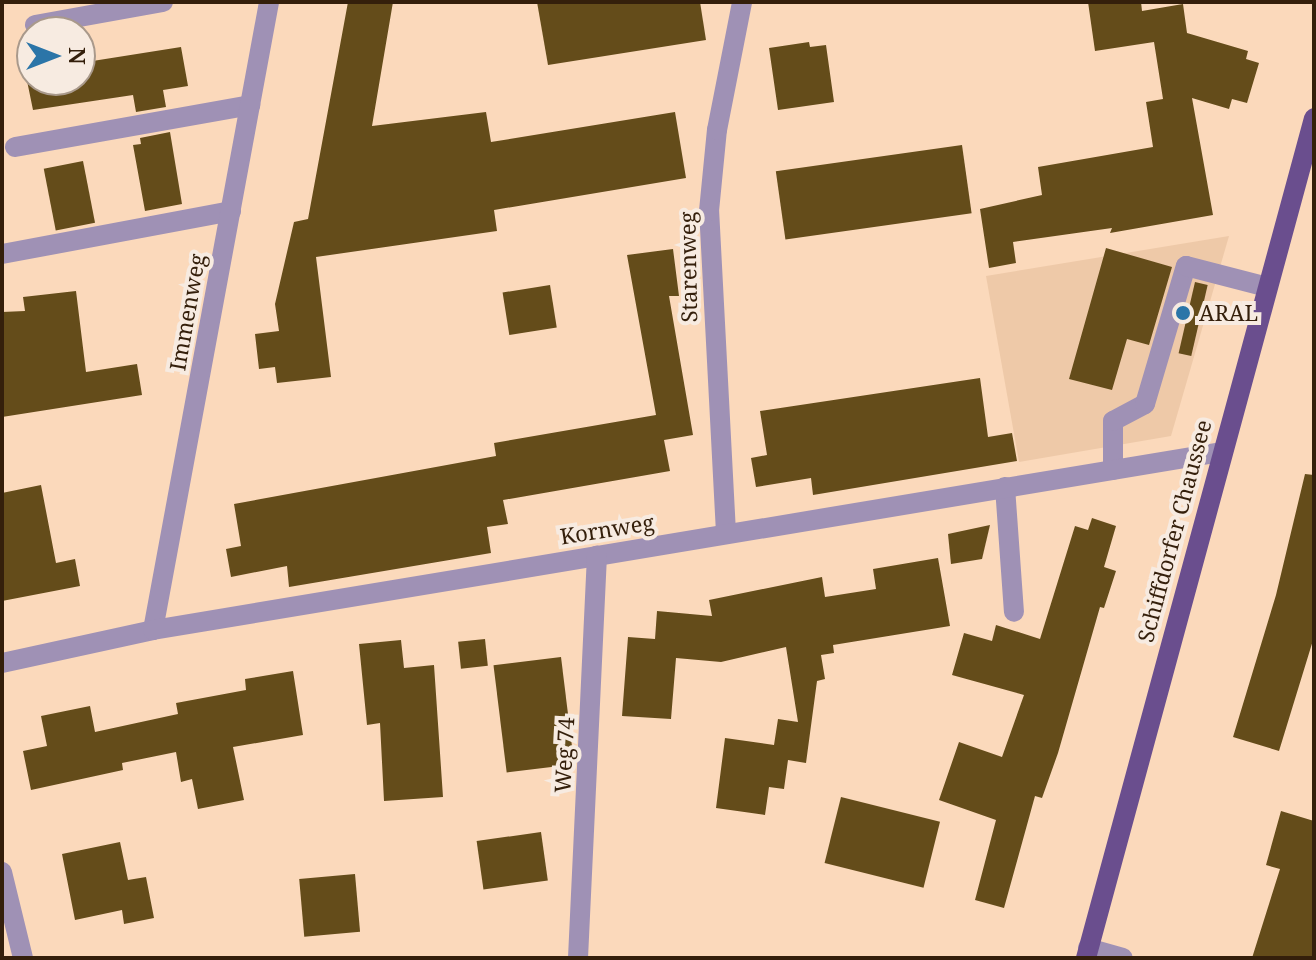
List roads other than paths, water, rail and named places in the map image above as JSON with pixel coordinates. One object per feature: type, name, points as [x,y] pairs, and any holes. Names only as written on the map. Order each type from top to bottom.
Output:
[{"type":"main road","name":"Schiffdorfer Chaussee","points":[[1087,953],[1314,118]]},
{"type":"street","points":[[85,16],[163,2]]},
{"type":"street","name":"Immenweg","points":[[153,630],[269,2]]},
{"type":"street","name":"Starenweg","points":[[726,533],[709,211],[717,130],[742,2]]},
{"type":"street","points":[[15,147],[250,105]]},
{"type":"street","points":[[2,254],[231,211]]},
{"type":"street","points":[[1113,470],[1113,421],[1145,404],[1186,266],[1267,287]]},
{"type":"street","name":"Kornweg","points":[[2,663],[153,630],[1221,452]]},
{"type":"street","points":[[1005,487],[1014,612]]},
{"type":"street","name":"Weg 74","points":[[578,958],[597,555]]},
{"type":"street","points":[[2,872],[23,958]]},
{"type":"street","points":[[1087,953],[1123,958]]},
{"type":"place","name":"ARAL","points":[[1183,313]]}]
